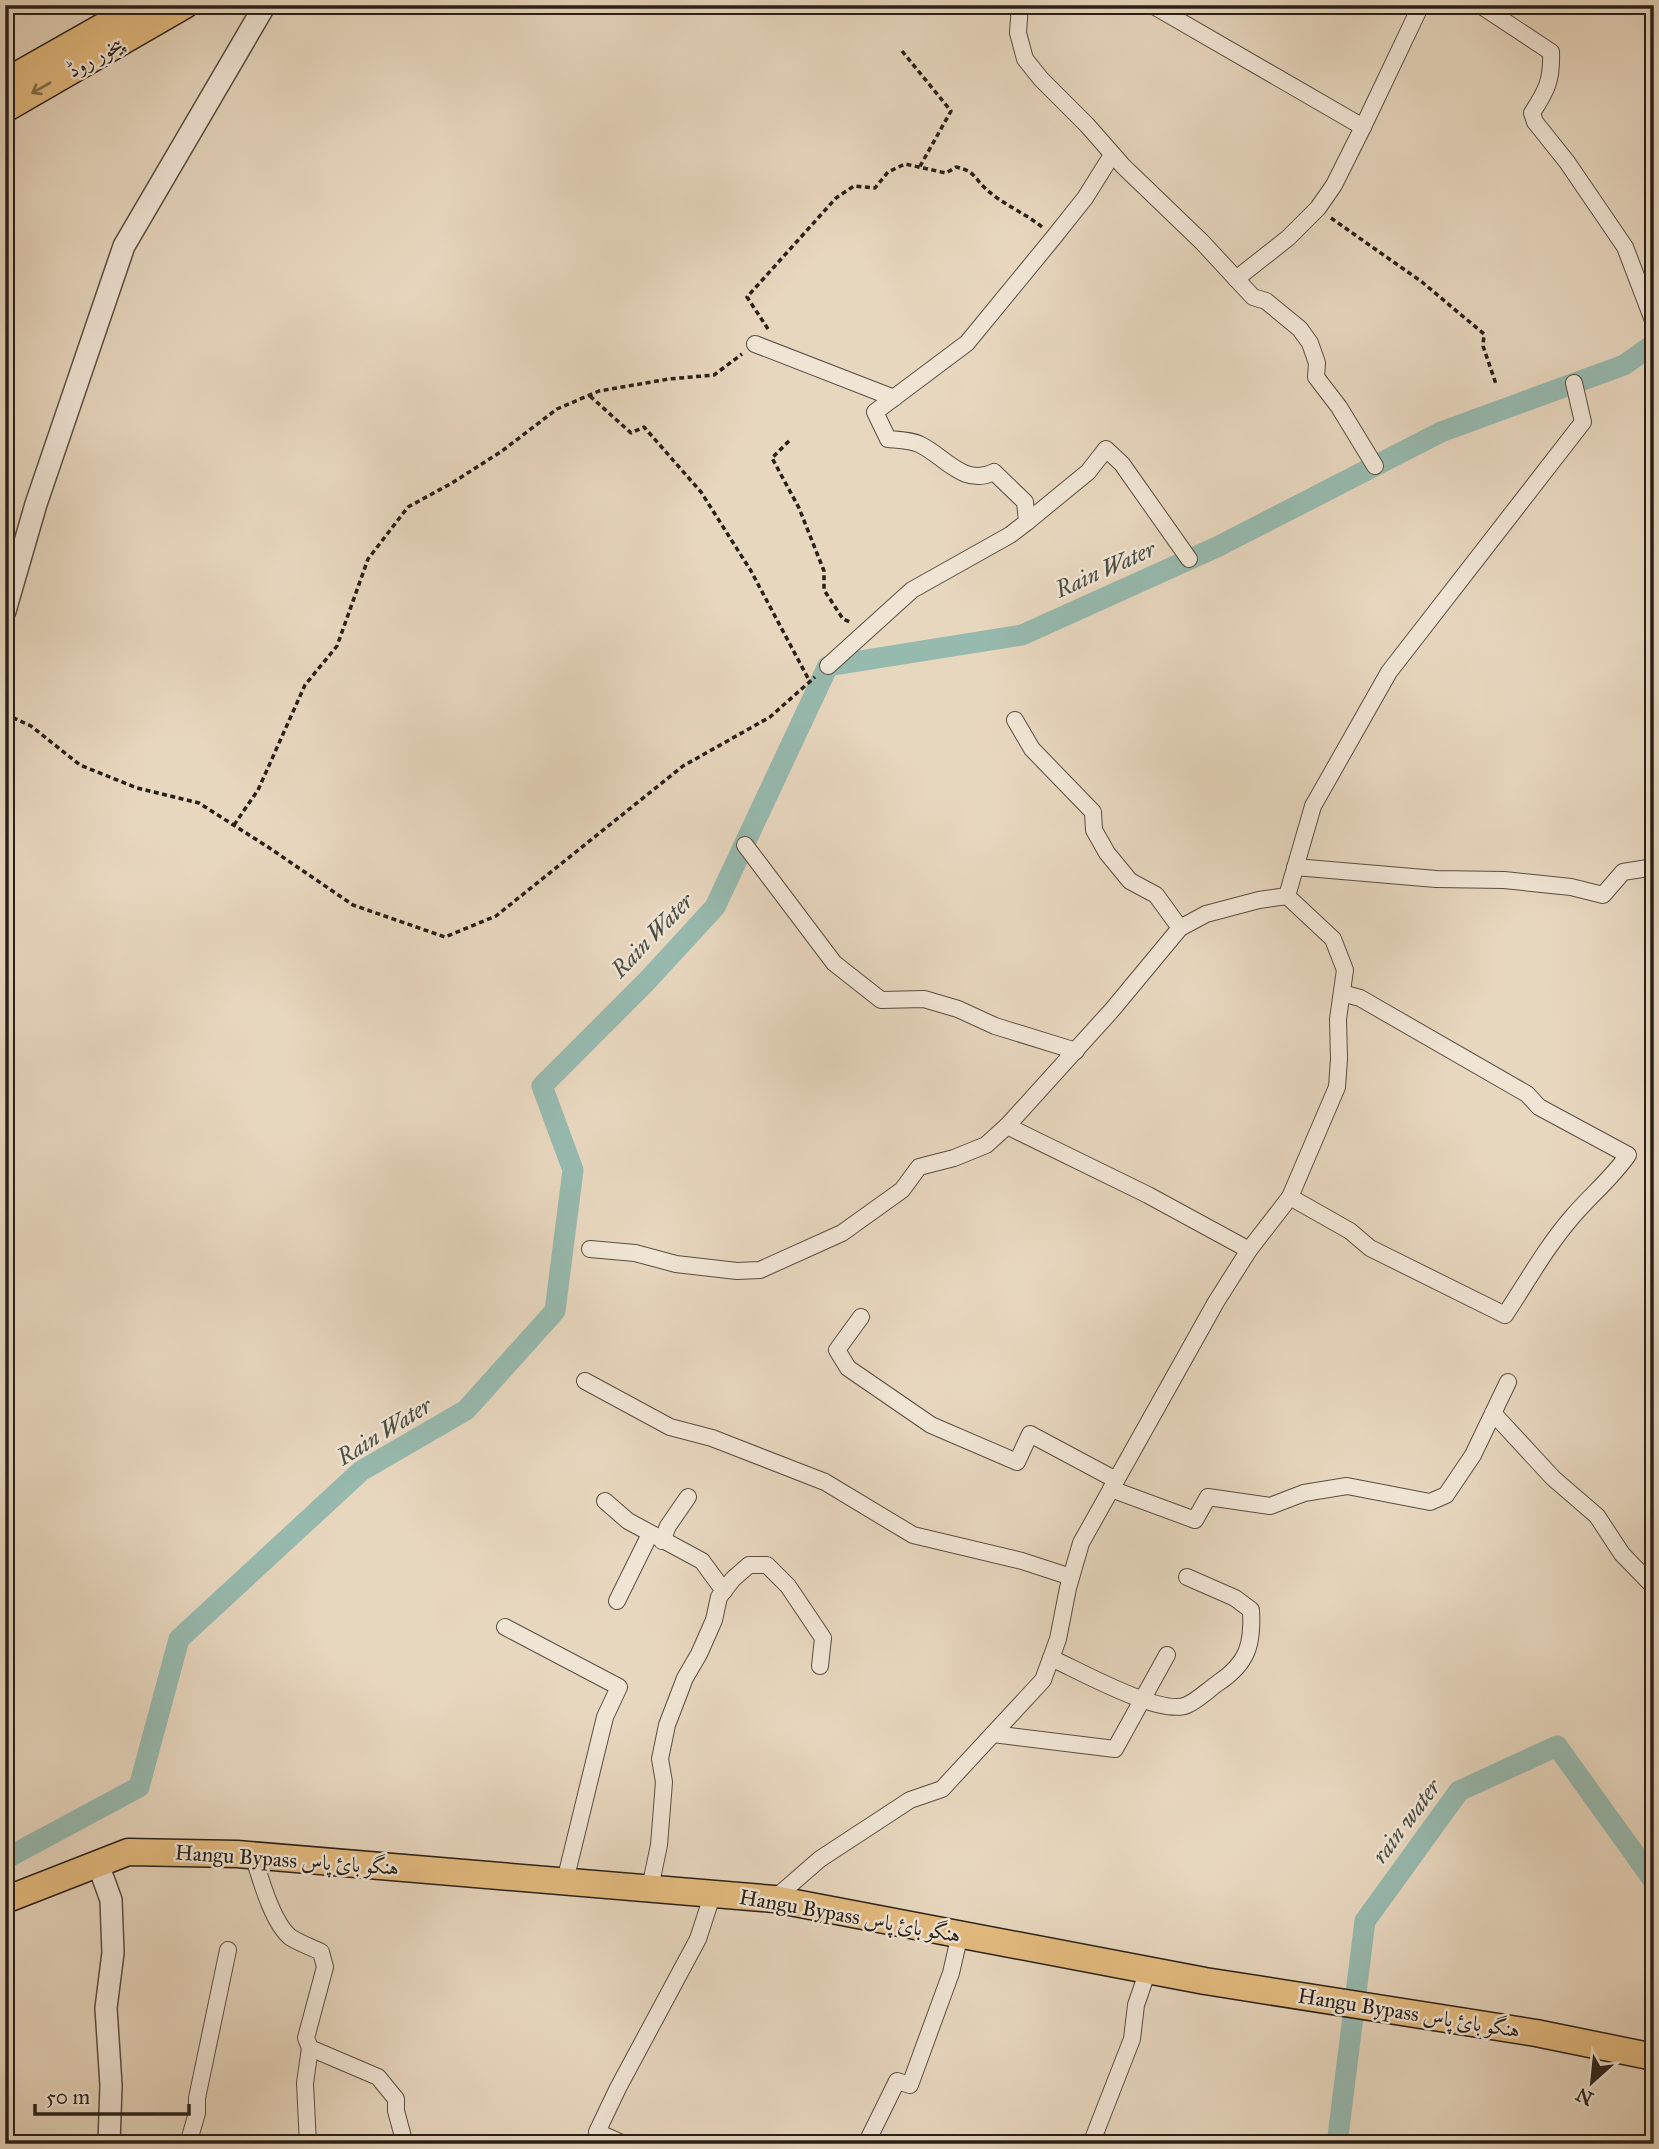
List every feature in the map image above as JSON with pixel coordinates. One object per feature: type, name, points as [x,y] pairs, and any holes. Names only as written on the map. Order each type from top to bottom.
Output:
[{"type":"main road","name":"پیخور روڈ","points":[[5,82],[141,5]]},
{"type":"main road","name":"پیخور روڈ","points":[[5,109],[186,5]]},
{"type":"main road","name":"Hangu Bypass ہنگو بائ پاس","points":[[5,1900],[128,1852],[253,1855],[774,1899],[1149,1970],[1536,2033],[1654,2057]]},
{"type":"street","points":[[5,611],[36,504],[124,246],[265,5]]},
{"type":"street","points":[[1020,5],[1018,33],[1025,59],[1112,155],[1253,297],[1266,301],[1300,329],[1310,343],[1317,363],[1316,377],[1339,407],[1375,466]]},
{"type":"street","points":[[1152,5],[1363,127]]},
{"type":"street","points":[[1236,279],[1288,238],[1318,208],[1334,185],[1421,5]]},
{"type":"street","points":[[1480,5],[1551,52],[1552,74],[1532,113],[1535,122],[1567,162],[1625,247],[1654,323]]},
{"type":"street","points":[[1027,522],[1025,502],[994,472],[986,476],[962,474],[938,454],[918,443],[888,439],[875,412],[967,343],[1054,237],[1112,155]]},
{"type":"street","points":[[755,344],[894,398]]},
{"type":"street","points":[[1287,896],[1313,806],[1390,672],[1583,422],[1574,383]]},
{"type":"street","points":[[828,666],[912,590],[1010,535],[1027,522],[1088,472],[1106,449],[1122,464],[1189,559]]},
{"type":"street","points":[[1015,720],[1032,749],[1093,812],[1094,830],[1107,853],[1130,881],[1156,895],[1181,928]]},
{"type":"street","points":[[745,845],[834,963],[881,1000],[924,999],[958,1009],[995,1026],[1076,1051]]},
{"type":"street","points":[[1295,867],[1436,879],[1504,880],[1571,887],[1603,895],[1623,872],[1654,867]]},
{"type":"street","points":[[590,1249],[635,1254],[676,1264],[737,1271],[760,1270],[842,1233],[902,1190],[919,1167],[986,1145],[1076,1051],[1181,928],[1206,914],[1259,900],[1287,896]]},
{"type":"street","points":[[774,1899],[831,1852],[910,1800],[942,1789],[1044,1680],[1081,1543],[1209,1313],[1249,1250],[1290,1197],[1337,1087],[1338,1019],[1345,970],[1333,939],[1287,896]]},
{"type":"street","points":[[1290,1197],[1350,1231],[1370,1248],[1505,1315],[1544,1253],[1573,1215],[1615,1174],[1628,1155],[1539,1107],[1527,1094],[1360,998],[1342,993]]},
{"type":"street","points":[[1007,1126],[1148,1195],[1249,1250]]},
{"type":"street","points":[[861,1317],[837,1350],[848,1368],[931,1425],[1017,1462],[1030,1434],[1113,1484],[1195,1520],[1208,1497],[1270,1506],[1304,1493],[1347,1486],[1430,1502],[1446,1494],[1473,1455],[1508,1382]]},
{"type":"street","points":[[585,1381],[670,1427],[712,1438],[825,1482],[913,1535],[1022,1561],[1071,1577]]},
{"type":"street","points":[[1493,1413],[1553,1478],[1597,1516],[1622,1554],[1654,1587]]},
{"type":"street","points":[[617,1601],[656,1538],[688,1497]]},
{"type":"street","points":[[605,1500],[628,1521],[702,1561],[724,1591]]},
{"type":"street","points":[[650,1888],[659,1845],[664,1782],[660,1759],[667,1725],[685,1678],[715,1620],[719,1597],[749,1565],[767,1565],[788,1586],[822,1638],[820,1667]]},
{"type":"street","points":[[1051,1658],[1159,1706],[1185,1706],[1233,1673],[1247,1654],[1252,1632],[1251,1609],[1235,1598],[1186,1577]]},
{"type":"street","points":[[505,1628],[619,1687],[605,1717],[565,1881]]},
{"type":"street","points":[[993,1734],[1115,1749],[1167,1655]]},
{"type":"street","points":[[253,1855],[261,1883],[283,1930],[292,1938],[321,1952],[325,1967],[306,2038],[310,2048],[305,2083],[307,2144]]},
{"type":"street","points":[[98,1864],[111,1900],[113,1953],[106,2008],[111,2085],[109,2144]]},
{"type":"street","points":[[624,2144],[597,2132],[698,1938],[713,1894]]},
{"type":"street","points":[[866,2144],[897,2081],[910,2085],[951,1973],[960,1934]]},
{"type":"street","points":[[188,2144],[197,2113],[197,2098],[228,1950]]},
{"type":"street","points":[[1091,2144],[1132,2039],[1136,2005],[1149,1970]]},
{"type":"street","points":[[310,2048],[378,2077],[396,2099],[396,2111],[405,2144]]},
{"type":"path","points":[[902,51],[951,111],[919,167]]},
{"type":"path","points":[[234,825],[258,790],[306,685],[337,646],[368,559],[408,506],[452,483],[502,451],[557,409],[599,391],[669,379],[714,375],[770,333],[747,297],[780,257],[836,198],[854,186],[875,188],[888,172],[905,163],[946,173],[956,167],[979,178],[985,188],[1054,237]]},
{"type":"path","points":[[1318,208],[1422,282],[1484,334],[1483,346],[1496,384]]},
{"type":"path","points":[[590,395],[631,433],[644,427],[701,492],[751,571],[810,682]]},
{"type":"path","points":[[789,440],[772,458],[799,508],[824,571],[824,590],[843,619],[868,629]]},
{"type":"path","points":[[5,714],[31,726],[80,765],[137,788],[199,803],[353,905],[445,937],[496,916],[683,766],[770,718],[828,666]]},
{"type":"waterway","name":"Rain Water","points":[[5,1859],[139,1787],[179,1639],[361,1471],[466,1410],[555,1311],[573,1170],[542,1086],[646,982],[715,907],[828,666],[1022,635],[1217,547],[1441,432],[1624,365],[1654,344]]},
{"type":"waterway","name":"rain water","points":[[1337,2144],[1365,1921],[1459,1791],[1557,1746],[1654,1881]]}]
